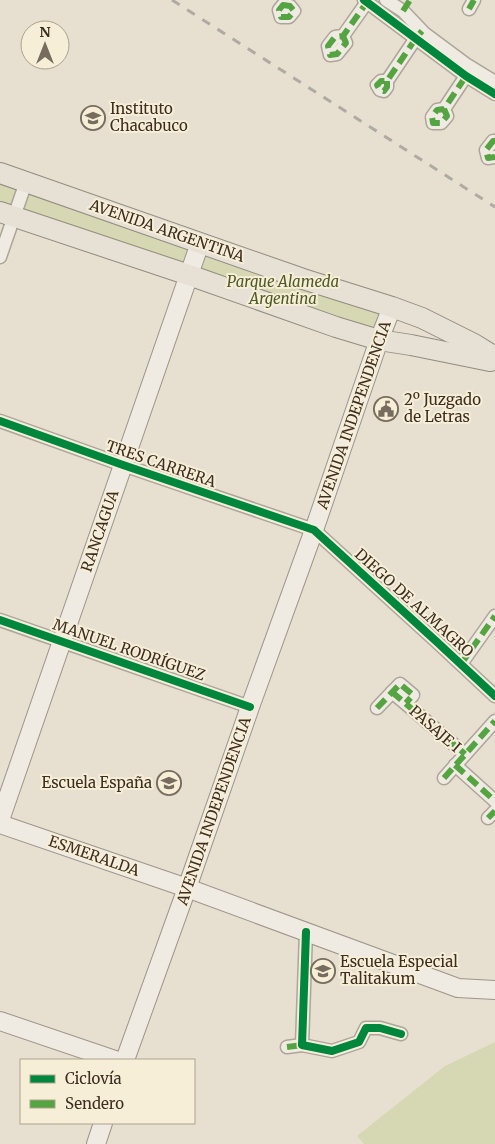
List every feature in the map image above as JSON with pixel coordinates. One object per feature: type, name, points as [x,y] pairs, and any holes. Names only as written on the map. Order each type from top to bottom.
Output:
[{"type":"main road","name":"AVENIDA ARGENTINA","points":[[0,173],[303,279],[422,318],[474,344],[495,357]]},
{"type":"main road","points":[[7,215],[189,275],[336,327],[380,340],[495,362]]},
{"type":"main road","name":"RANCAGUA","points":[[0,820],[200,243]]},
{"type":"main road","name":"AVENIDA INDEPENDENCIA","points":[[125,1059],[392,307]]},
{"type":"main road","name":"ESMERALDA","points":[[0,824],[187,888],[458,988],[495,990]]},
{"type":"main road","points":[[0,1021],[112,1059]]},
{"type":"main road","points":[[96,1144],[103,1124]]},
{"type":"street","points":[[386,0],[407,5],[419,35],[466,76],[492,83]]},
{"type":"street","points":[[343,36],[366,1],[492,83]]},
{"type":"street","points":[[387,81],[419,35]]},
{"type":"street","points":[[444,109],[466,76]]},
{"type":"street","points":[[495,141],[486,150],[488,158],[495,157]]},
{"type":"street","points":[[0,257],[7,215],[26,182]]},
{"type":"street","name":"TRES CARRERA","points":[[0,421],[314,530]]},
{"type":"street","name":"DIEGO DE ALMAGRO","points":[[314,530],[495,696]]},
{"type":"street","points":[[461,664],[495,616]]},
{"type":"street","name":"MANUEL RODRÍGUEZ","points":[[0,620],[250,707]]},
{"type":"street","name":"PASAJE I","points":[[377,708],[396,688],[406,703],[465,754]]},
{"type":"street","points":[[444,778],[495,721]]},
{"type":"street","name":"PASAJE I","points":[[455,765],[495,801]]},
{"type":"street","points":[[302,1045],[306,932]]},
{"type":"street","points":[[287,1047],[302,1045],[332,1051],[359,1042],[366,1028],[380,1028],[402,1034]]},
{"type":"green space","name":"Parque Alameda Argentina","points":[[0,174],[383,311],[377,337],[0,204]]},
{"type":"green space","points":[[495,1042],[495,1144],[364,1144],[357,1136],[445,1066]]},
{"type":"railway","points":[[172,0],[495,207]]},
{"type":"marked path","points":[[403,11],[410,0]]},
{"type":"marked path","points":[[469,9],[474,0]]},
{"type":"marked path","points":[[343,36],[346,43],[337,54],[330,55],[328,46],[335,37],[343,36],[367,2]]},
{"type":"marked path","points":[[283,5],[290,6],[294,11],[289,17],[281,17],[279,10],[283,5]]},
{"type":"marked path","points":[[387,81],[387,87],[384,91],[380,90],[377,85],[381,81],[387,81],[422,31]]},
{"type":"marked path","points":[[444,109],[447,116],[441,123],[433,123],[432,117],[437,110],[444,109],[466,76]]},
{"type":"marked path","points":[[495,141],[486,150],[488,158],[495,157]]},
{"type":"marked path","points":[[461,664],[495,616]]},
{"type":"marked path","points":[[377,708],[400,684],[413,695],[406,703]]},
{"type":"marked path","points":[[392,692],[465,754]]},
{"type":"marked path","points":[[444,778],[495,721]]},
{"type":"marked path","points":[[455,765],[495,801]]},
{"type":"marked path","points":[[488,818],[495,811]]},
{"type":"marked path","points":[[287,1047],[302,1045]]},
{"type":"cycle path","points":[[364,0],[466,76],[495,94]]},
{"type":"cycle path","points":[[0,421],[314,530],[495,696]]},
{"type":"cycle path","points":[[0,620],[250,707]]},
{"type":"cycle path","points":[[306,932],[302,1045],[332,1051],[359,1042],[366,1028],[380,1028],[401,1034]]},
{"type":"place","name":"Instituto Chacabuco","points":[[93,118]]},
{"type":"place","name":"2º Juzgado de Letras","points":[[386,409]]},
{"type":"place","name":"Escuela España","points":[[169,783]]},
{"type":"place","name":"Escuela Especial Talitakum","points":[[323,971]]}]
